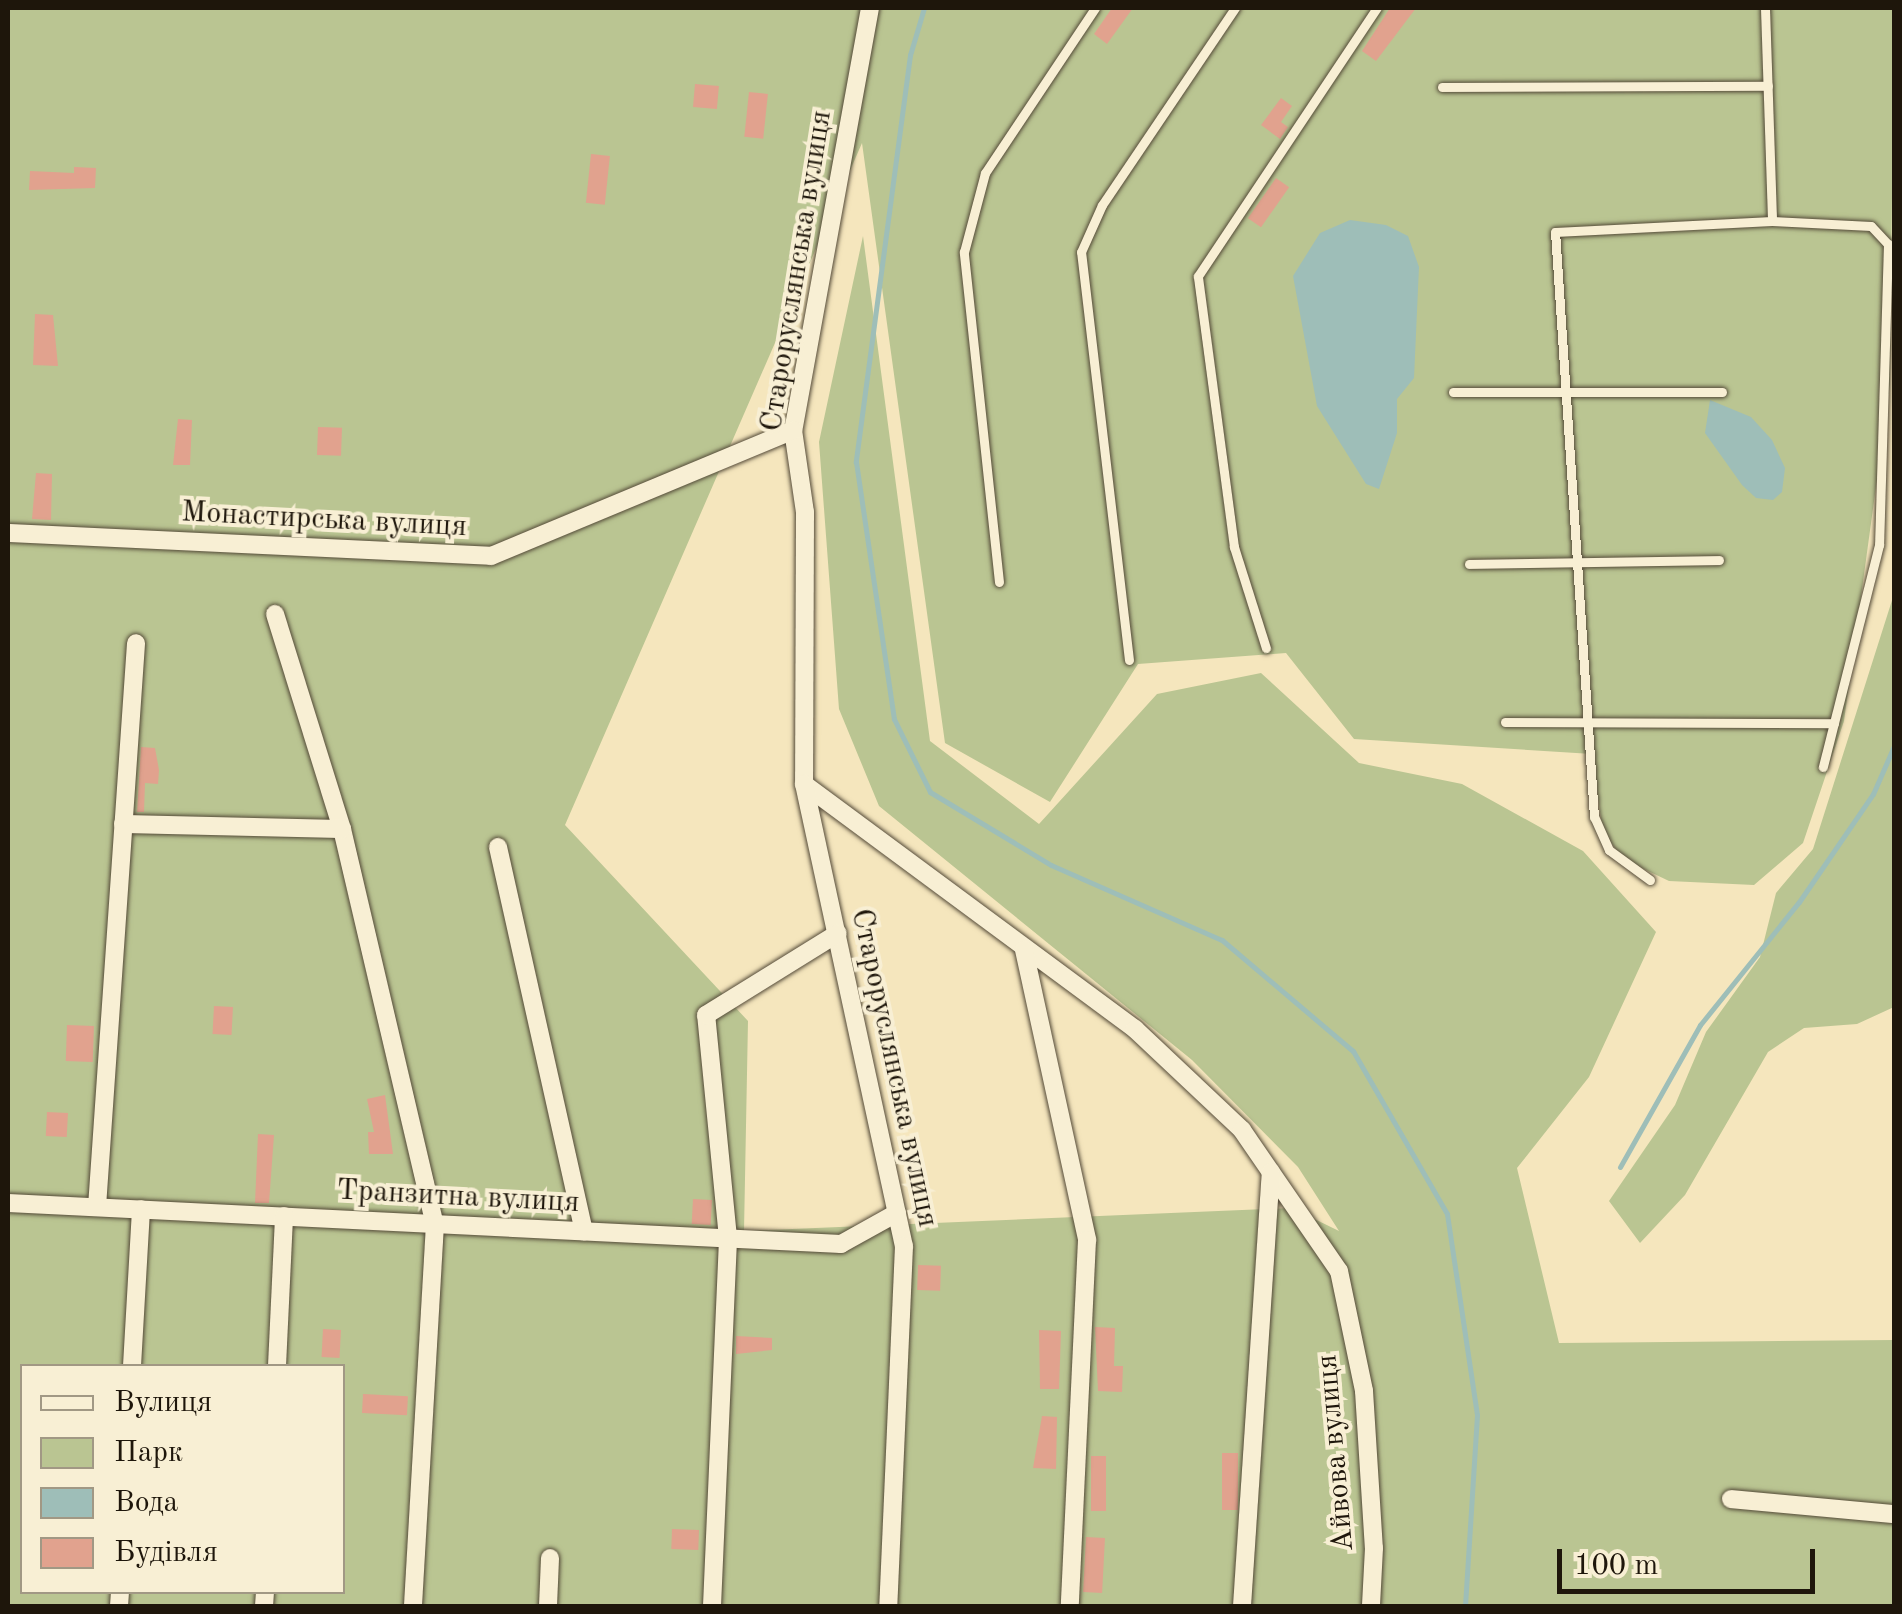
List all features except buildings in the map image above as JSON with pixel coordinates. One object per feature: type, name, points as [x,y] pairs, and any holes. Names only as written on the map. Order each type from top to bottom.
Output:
[{"type":"street","name":"Староруслянська вулиця","points":[[870,8],[793,430],[805,512],[804,784],[904,1246],[888,1606]]},
{"type":"street","name":"Монастирська вулиця","points":[[8,533],[491,556],[793,430]]},
{"type":"street","points":[[275,614],[342,829],[435,1224],[413,1606]]},
{"type":"street","points":[[97,1207],[136,642]]},
{"type":"street","points":[[804,784],[1024,950],[1087,1240],[1070,1606]]},
{"type":"street","points":[[123,824],[342,829]]},
{"type":"street","points":[[498,847],[584,1231]]},
{"type":"street","points":[[712,1606],[728,1238],[706,1015],[838,932]]},
{"type":"street","name":"Айвова вулиця","points":[[1024,950],[1135,1029],[1242,1130],[1340,1271],[1364,1391],[1374,1548],[1371,1606]]},
{"type":"street","points":[[1242,1606],[1271,1172]]},
{"type":"street","name":"Транзитна вулиця","points":[[8,1202],[840,1244],[898,1213]]},
{"type":"street","points":[[132,1364],[141,1209]]},
{"type":"street","points":[[277,1364],[284,1216]]},
{"type":"street","points":[[1731,1499],[1894,1514]]},
{"type":"street","points":[[548,1606],[550,1558]]},
{"type":"lane","points":[[999,582],[964,252],[985,173],[1096,8]]},
{"type":"lane","points":[[1129,660],[1081,252],[1102,205],[1235,8]]},
{"type":"lane","points":[[1266,648],[1234,547],[1198,276],[1377,8]]},
{"type":"lane","points":[[1765,8],[1772,222]]},
{"type":"lane","points":[[1442,87],[1768,86]]},
{"type":"lane","points":[[1650,880],[1609,850],[1594,817],[1555,232],[1772,222],[1871,226],[1888,244],[1880,545],[1823,767]]},
{"type":"lane","points":[[1454,392],[1722,392]]},
{"type":"lane","points":[[1469,564],[1577,558],[1719,560]]},
{"type":"lane","points":[[1505,722],[1588,726],[1834,722]]},
{"type":"green space","points":[[8,8],[1894,8],[1890,384],[1844,721],[1803,843],[1754,885],[1669,881],[1625,860],[1603,833],[1592,754],[1354,739],[1286,653],[1138,664],[1050,802],[945,743],[862,143],[565,825],[748,1021],[744,1231],[1292,1208],[1339,1231],[1298,1167],[1192,1060],[879,806],[839,709],[819,442],[863,236],[930,741],[1039,824],[1157,694],[1261,673],[1359,763],[1462,784],[1583,851],[1656,932],[1589,1077],[1517,1168],[1559,1343],[1894,1340],[1894,1606],[8,1606]]},
{"type":"green space","points":[[1894,594],[1894,1007],[1857,1024],[1804,1028],[1768,1052],[1685,1195],[1640,1243],[1609,1201],[1675,1105],[1706,1032],[1760,957],[1776,893],[1813,849]]},
{"type":"water","points":[[1350,220],[1386,225],[1408,236],[1419,267],[1414,378],[1397,399],[1397,433],[1379,489],[1366,484],[1317,406],[1293,276],[1320,233]]},
{"type":"water","points":[[1710,400],[1751,417],[1772,440],[1785,468],[1782,492],[1773,500],[1756,498],[1742,485],[1705,433]]},
{"type":"waterway","points":[[924,8],[910,55],[856,462],[894,719],[930,792],[1051,865],[1222,940],[1353,1051],[1447,1214],[1477,1415],[1465,1606]]},
{"type":"waterway","points":[[1620,1167],[1700,1025],[1799,902],[1873,794],[1894,746]]}]
